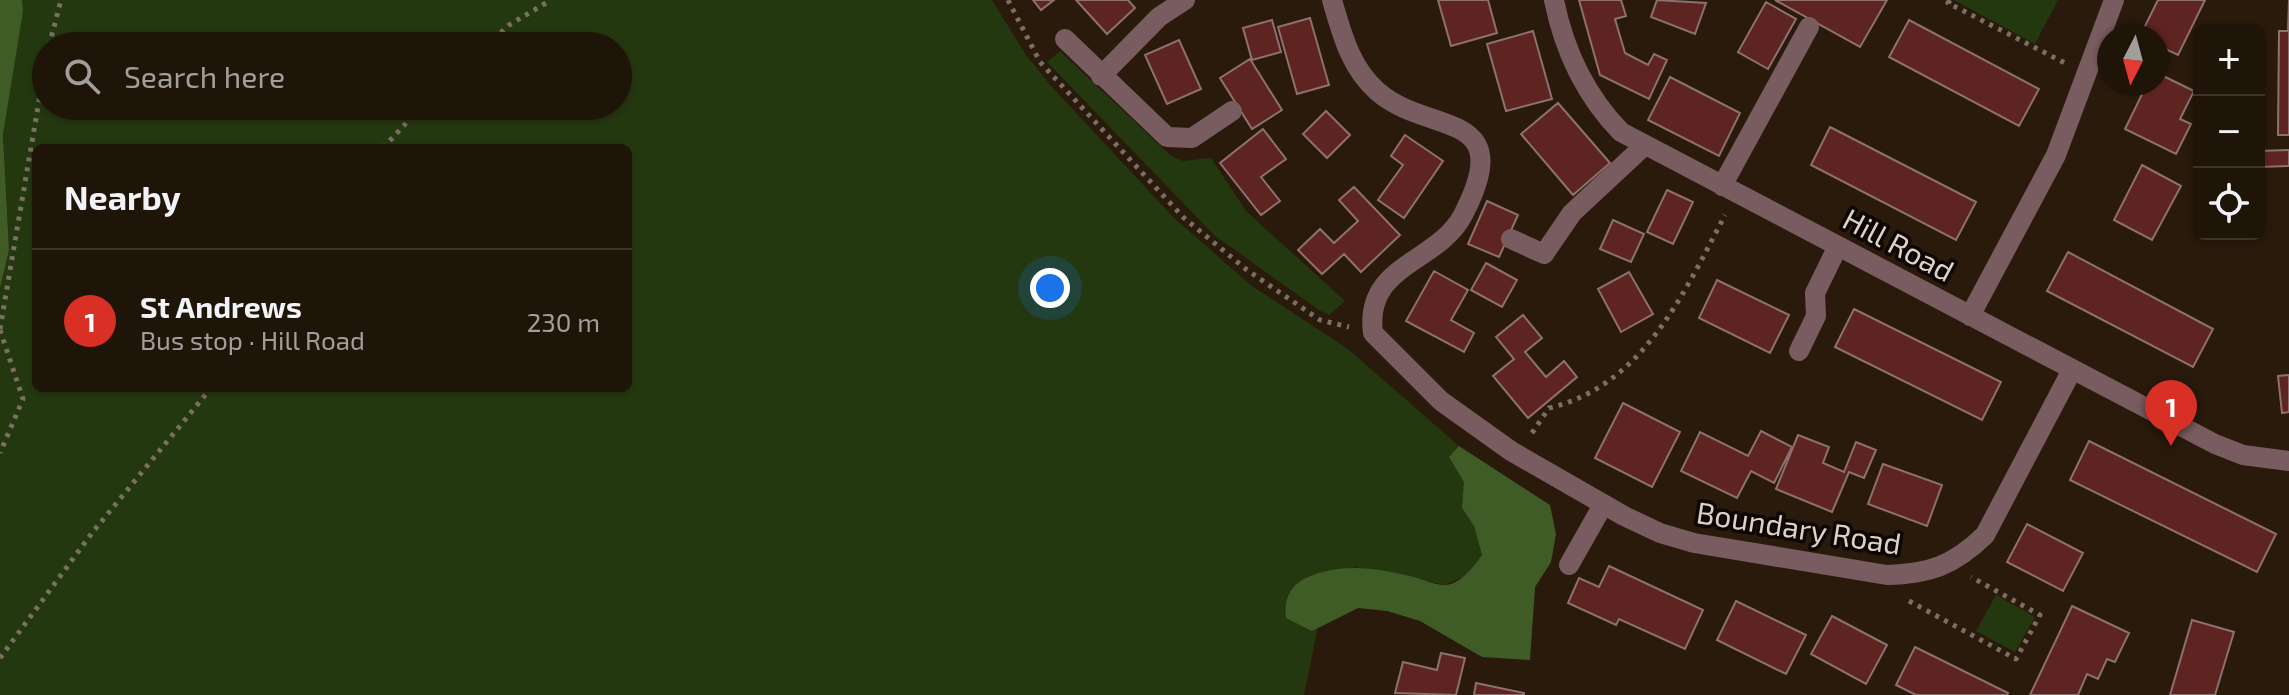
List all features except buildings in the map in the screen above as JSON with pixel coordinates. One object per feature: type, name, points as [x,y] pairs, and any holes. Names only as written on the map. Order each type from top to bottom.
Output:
[{"type":"street","points":[[1101,76],[1159,17],[1185,0]]},
{"type":"street","points":[[1332,0],[1359,73],[1380,94],[1406,108],[1457,125],[1475,143],[1480,159],[1475,189],[1459,223],[1396,272],[1374,300],[1373,333]]},
{"type":"street","name":"Hill Road","points":[[1554,0],[1561,34],[1599,110],[1621,132],[2215,444],[2243,455],[2289,461]]},
{"type":"street","points":[[1970,316],[2056,155],[2114,0]]},
{"type":"street","points":[[1729,189],[1809,27]]},
{"type":"street","points":[[1065,39],[1167,137],[1179,140],[1192,138],[1232,111]]},
{"type":"street","points":[[1511,239],[1544,254],[1572,213],[1645,145]]},
{"type":"street","points":[[1799,351],[1816,316],[1815,293],[1838,246]]},
{"type":"street","name":"Boundary Road","points":[[1373,333],[1441,401],[1518,455],[1603,505],[1660,533],[1694,543],[1887,575],[1920,574],[1949,565],[1985,535],[2072,370]]},
{"type":"street","points":[[1569,565],[1603,505]]},
{"type":"path","points":[[53,32],[61,0]]},
{"type":"path","points":[[501,32],[551,0]]},
{"type":"path","points":[[1008,0],[1040,62],[1183,217],[1247,270],[1320,320],[1373,333]]},
{"type":"path","points":[[1950,0],[1948,3],[2087,75]]},
{"type":"path","points":[[0,453],[23,399],[0,330],[36,120]]},
{"type":"path","points":[[387,144],[409,120]]},
{"type":"path","points":[[1518,455],[1549,408],[1579,401],[1608,381],[1658,333],[1676,308],[1729,189]]},
{"type":"path","points":[[0,658],[92,533],[208,392]]},
{"type":"path","points":[[1887,575],[1886,588],[2016,659],[2040,615],[1949,565]]},
{"type":"green space","points":[[0,0],[22,0],[23,11],[3,134],[9,250],[0,288]]},
{"type":"green space","points":[[22,0],[992,0],[1026,55],[1052,87],[1174,218],[1252,286],[1348,349],[1459,446],[1449,457],[1465,482],[1462,508],[1474,526],[1482,555],[1465,576],[1445,585],[1354,567],[1319,621],[1304,695],[0,695],[0,288],[9,250],[3,126]]},
{"type":"green space","points":[[1954,0],[2058,0],[2035,44]]},
{"type":"green space","points":[[1060,51],[1170,155],[1183,161],[1211,158],[1246,211],[1345,301],[1329,315],[1319,310],[1214,235],[1047,62]]},
{"type":"green space","points":[[1459,446],[1550,505],[1556,534],[1551,562],[1535,587],[1530,660],[1482,657],[1420,621],[1387,611],[1358,608],[1312,631],[1286,618],[1287,600],[1292,589],[1300,581],[1319,573],[1346,568],[1373,569],[1445,585],[1456,582],[1466,574],[1482,555],[1474,526],[1462,508],[1464,482],[1449,457]]},
{"type":"green space","points":[[1996,595],[2035,617],[2015,652],[1976,631]]},
{"type":"place","name":"St Andrews","points":[[2171,446]]}]
